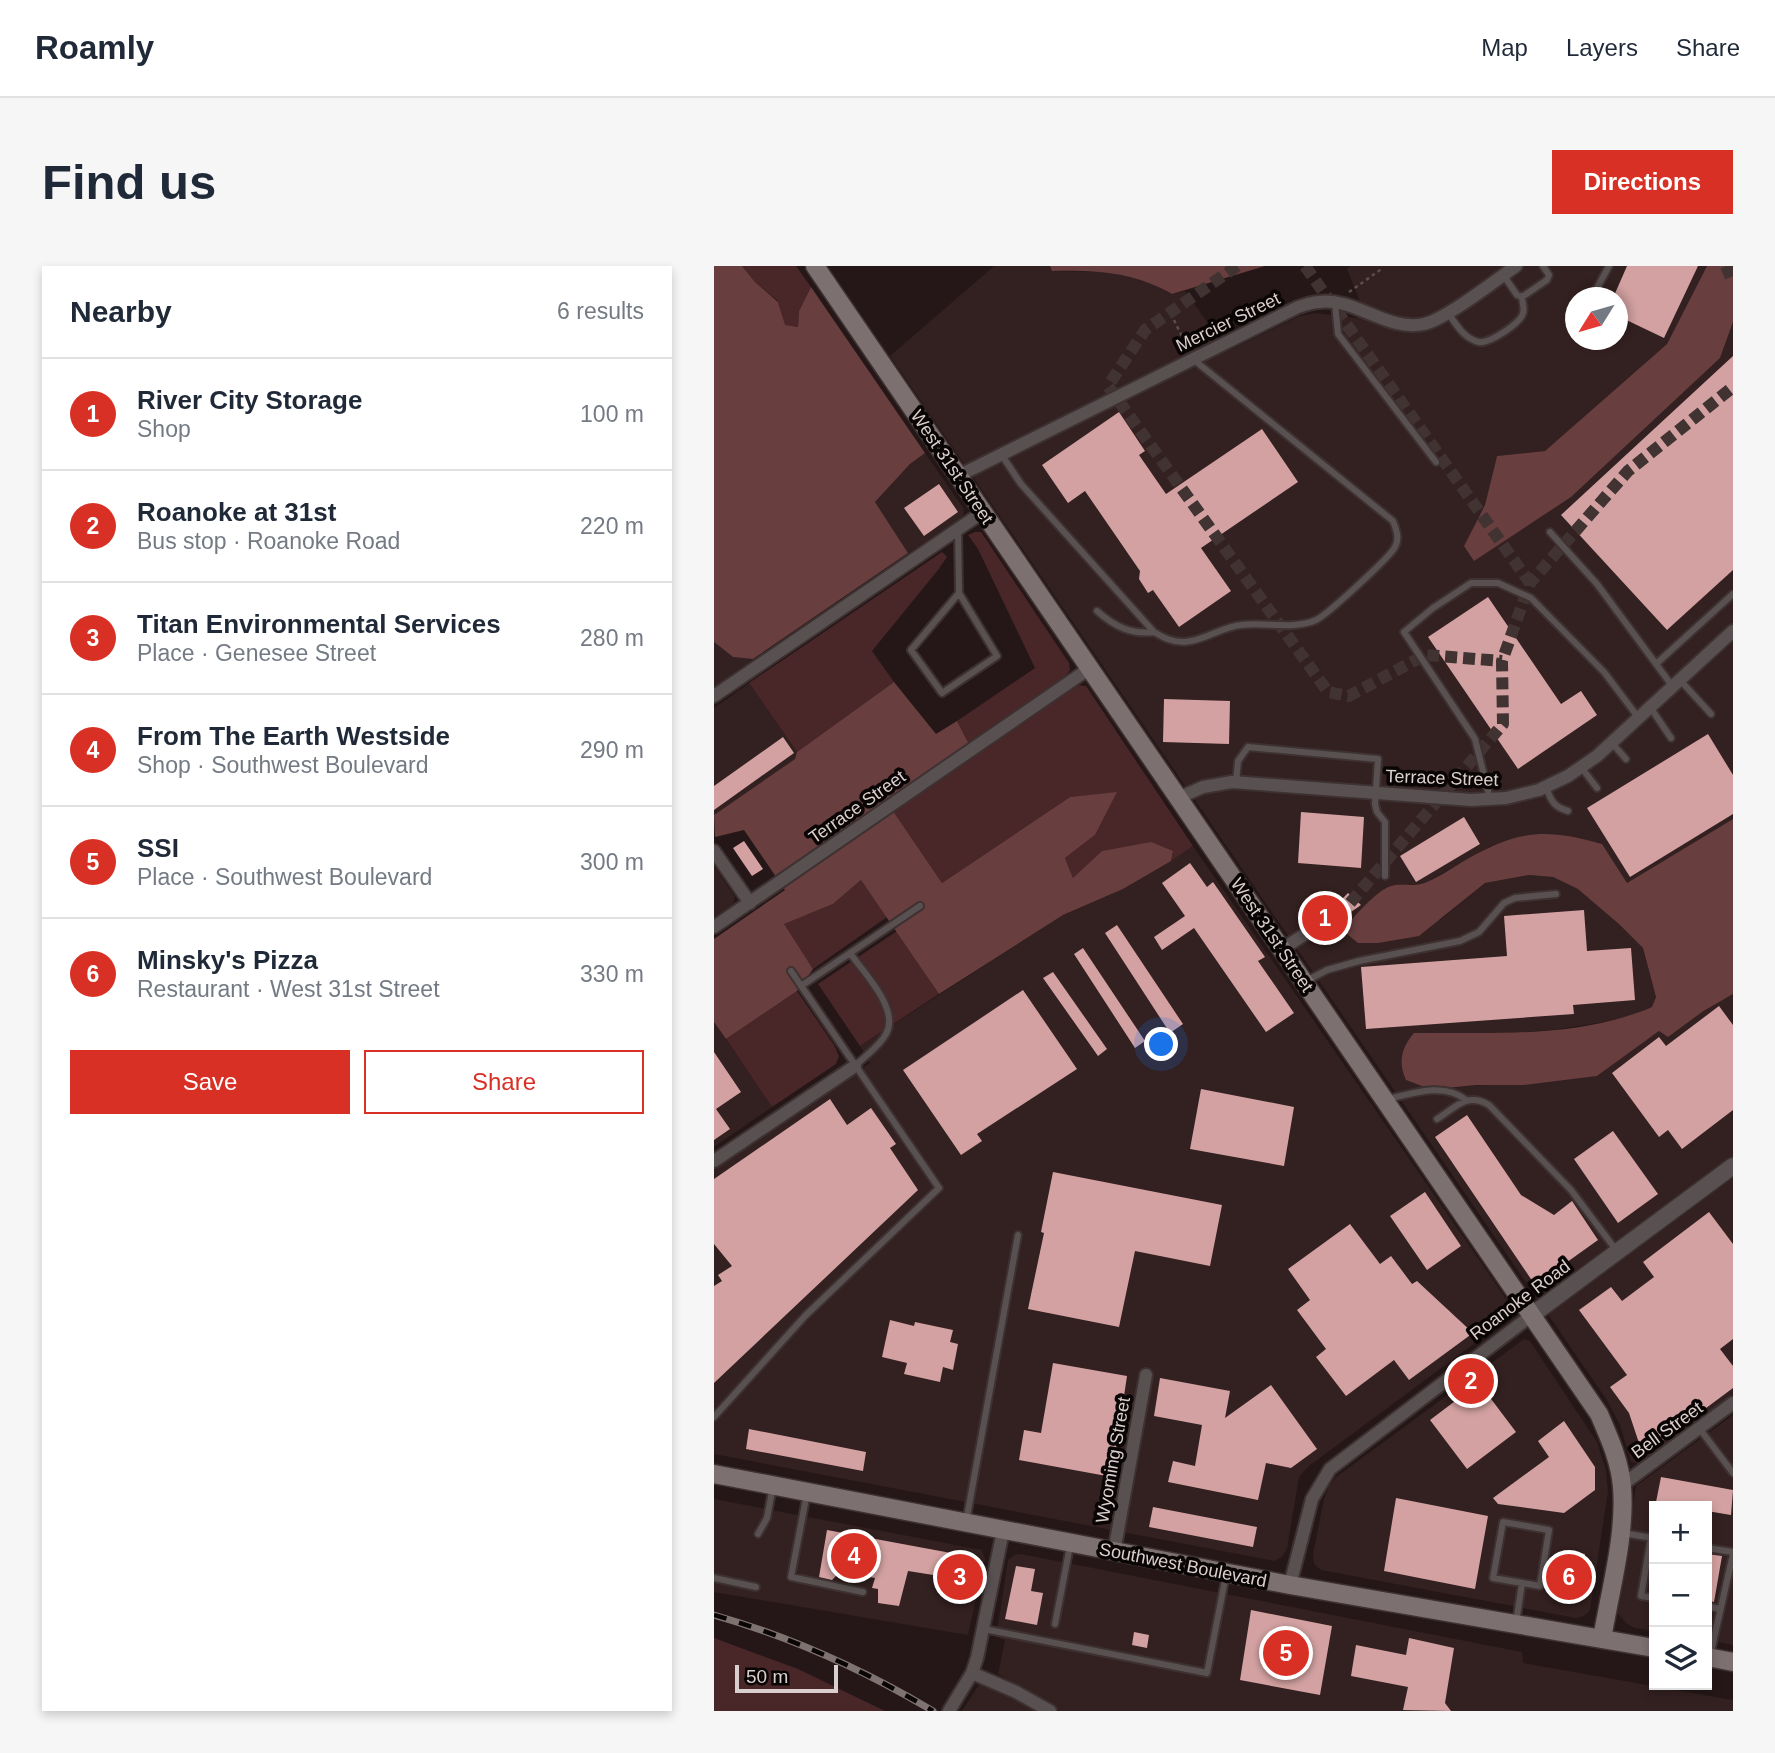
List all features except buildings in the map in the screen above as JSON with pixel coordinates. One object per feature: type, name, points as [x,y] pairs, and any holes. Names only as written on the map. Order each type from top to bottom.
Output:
[{"type":"main road","name":"West 31st Street","points":[[815,266],[1599,1414],[1613,1445],[1622,1485],[1623,1517],[1602,1639]]},
{"type":"main road","name":"Southwest Boulevard","points":[[714,1475],[1290,1586],[1649,1647]]},
{"type":"main road","points":[[1712,1659],[1733,1662]]},
{"type":"street","name":"Mercier Street","points":[[958,476],[1298,307],[1339,299],[1397,323],[1424,324],[1448,313],[1516,266]]},
{"type":"street","points":[[714,696],[983,512]]},
{"type":"street","name":"Terrace Street","points":[[1178,798],[1203,787],[1236,782],[1471,800],[1506,798],[1546,787],[1581,767],[1611,742],[1733,631]]},
{"type":"street","name":"Terrace Street","points":[[714,927],[1090,668]]},
{"type":"street","points":[[714,850],[750,903]]},
{"type":"street","points":[[1282,949],[1321,924]]},
{"type":"street","points":[[714,1161],[855,1066]]},
{"type":"street","name":"Roanoke Road","points":[[1290,1586],[1312,1499],[1330,1469],[1733,1166]]},
{"type":"street","name":"Wyoming Street","points":[[1114,1552],[1146,1375]]},
{"type":"street","name":"Bell Street","points":[[1622,1485],[1732,1406]]},
{"type":"street","points":[[948,1711],[972,1673],[984,1629],[1003,1531]]},
{"type":"street","points":[[972,1673],[1051,1711]]},
{"type":"lane","points":[[1521,297],[1547,280],[1549,275],[1543,266]]},
{"type":"lane","points":[[1598,287],[1609,266]]},
{"type":"lane","points":[[1448,313],[1461,332],[1471,340],[1482,343],[1489,341],[1520,319],[1524,311],[1521,297],[1503,275]]},
{"type":"lane","points":[[1339,299],[1338,334],[1437,462]]},
{"type":"lane","points":[[1001,454],[1021,484],[1154,632],[1167,640],[1196,640],[1224,628],[1241,625],[1304,623],[1318,619],[1348,595],[1395,547],[1398,534],[1392,521],[1193,359]]},
{"type":"lane","points":[[958,528],[960,593],[997,656],[942,693],[911,650],[960,593]]},
{"type":"lane","points":[[1550,532],[1597,584],[1656,664],[1711,714]]},
{"type":"lane","points":[[1490,799],[1475,739],[1404,632],[1433,608],[1471,583],[1498,583],[1531,598],[1604,672],[1638,718]]},
{"type":"lane","points":[[1656,664],[1733,594]]},
{"type":"lane","points":[[1097,611],[1113,624],[1128,631],[1141,634],[1154,632]]},
{"type":"lane","points":[[1650,706],[1671,738]]},
{"type":"lane","points":[[1611,742],[1626,759]]},
{"type":"lane","points":[[1236,782],[1238,761],[1248,747],[1378,759],[1377,812],[1385,822],[1385,876]]},
{"type":"lane","points":[[1581,767],[1597,788]]},
{"type":"lane","points":[[1546,787],[1550,800],[1558,808],[1568,811]]},
{"type":"lane","points":[[1304,982],[1327,970],[1359,961],[1460,941],[1479,932],[1504,903],[1515,898],[1556,894]]},
{"type":"lane","points":[[801,986],[920,906]]},
{"type":"lane","points":[[850,953],[886,1004],[891,1020],[886,1035],[855,1066]]},
{"type":"lane","points":[[714,1417],[805,1316],[939,1188],[791,971]]},
{"type":"lane","points":[[1385,1099],[1446,1090],[1458,1093],[1466,1100]]},
{"type":"lane","points":[[1437,1119],[1466,1100],[1478,1098],[1489,1104],[1570,1190],[1617,1252]]},
{"type":"lane","points":[[965,1524],[1018,1235]]},
{"type":"lane","points":[[1699,1428],[1733,1473]]},
{"type":"lane","points":[[758,1534],[767,1518],[773,1486]]},
{"type":"lane","points":[[807,1493],[791,1577],[863,1592]]},
{"type":"lane","points":[[1503,1522],[1549,1530],[1540,1586],[1522,1583],[1493,1578],[1503,1522]]},
{"type":"lane","points":[[1620,1533],[1649,1537]]},
{"type":"lane","points":[[1055,1624],[1070,1544]]},
{"type":"lane","points":[[1712,1549],[1733,1553],[1712,1642]]},
{"type":"lane","points":[[1649,1557],[1641,1596],[1649,1597]]},
{"type":"lane","points":[[984,1629],[1207,1673],[1226,1573]]},
{"type":"lane","points":[[714,1578],[756,1587]]},
{"type":"lane","points":[[1516,1624],[1522,1583]]},
{"type":"lane","points":[[1712,1607],[1720,1609]]},
{"type":"path","points":[[1339,299],[1383,268]]},
{"type":"path","points":[[1174,320],[1193,359]]},
{"type":"shaded area","points":[[714,266],[742,266],[755,282],[778,302],[785,325],[798,327],[799,311],[811,287],[925,453],[910,464],[875,502],[908,553],[753,659],[733,657],[714,642]]},
{"type":"shaded area","points":[[742,266],[796,266],[811,287],[799,311],[798,327],[784,325],[778,301],[755,282]]},
{"type":"shaded area","points":[[994,266],[1050,266],[1053,271],[1111,272],[1145,280],[1172,294],[1185,291],[1228,351],[1300,316],[1315,313],[1357,318],[1359,299],[1347,269],[1350,266],[1707,266],[1667,344],[1545,451],[1497,456],[1485,505],[1464,546],[1720,358],[1733,322],[1733,819],[1627,883],[1491,846],[1427,882],[1412,886],[1392,885],[1440,920],[1485,883],[1529,875],[1553,877],[1579,889],[1643,948],[1656,997],[1652,1007],[1623,1019],[1554,1030],[1414,1033],[1446,1088],[1597,1076],[1659,1031],[1702,1012],[1733,994],[1733,1394],[1638,1464],[1631,1462],[1620,1425],[1606,1399],[890,356]]},
{"type":"shaded area","points":[[1050,266],[1265,266],[1172,294],[1129,277],[1099,272],[1052,271]]},
{"type":"shaded area","points":[[1707,266],[1733,266],[1733,322],[1720,358],[1571,497],[1474,561],[1464,546],[1485,505],[1497,456],[1545,451],[1667,344]]},
{"type":"shaded area","points":[[925,453],[964,509],[963,516],[908,553],[875,502],[910,464]]},
{"type":"shaded area","points":[[981,532],[1069,663],[1070,670],[1065,677],[969,744],[957,721],[1035,668],[978,549],[968,535]]},
{"type":"shaded area","points":[[942,552],[947,557],[938,570],[872,651],[894,682],[797,752],[749,683]]},
{"type":"shaded area","points":[[714,642],[733,657],[753,659],[714,687]]},
{"type":"shaded area","points":[[894,682],[936,734],[957,721],[969,744],[886,801],[942,883],[1070,797],[1117,792],[1095,835],[1065,858],[1073,878],[1102,851],[1151,842],[1173,851],[1171,861],[1123,889],[1063,915],[939,994],[861,880],[833,904],[784,924],[813,969],[797,991],[726,1039],[714,1022],[714,939],[785,890],[744,830],[715,837],[714,815],[795,759],[797,752]]},
{"type":"shaded area","points":[[749,683],[797,752],[796,759],[714,815],[714,708]]},
{"type":"shaded area","points":[[1077,685],[1086,686],[1193,846],[1171,861],[1173,851],[1073,878],[1065,858],[1095,835],[1116,793],[1070,797],[942,883],[892,811]]},
{"type":"shaded area","points":[[1733,819],[1733,994],[1668,1037],[1659,1031],[1597,1076],[1523,1085],[1446,1088],[1422,1086],[1406,1080],[1402,1056],[1414,1033],[1504,1033],[1565,1029],[1623,1017],[1652,1007],[1656,997],[1643,948],[1578,889],[1553,877],[1529,875],[1485,883],[1419,936],[1378,943],[1358,943],[1347,934],[1346,926],[1375,896],[1395,885],[1427,882],[1487,849],[1534,834],[1565,836],[1602,844],[1627,883]]},
{"type":"shaded area","points":[[1193,846],[1509,1303],[1509,1318],[1309,1466],[1299,1477],[1287,1549],[1282,1557],[1274,1561],[714,1454],[714,1169],[870,1063],[860,1046],[1063,915],[1123,889]]},
{"type":"shaded area","points":[[714,866],[735,897],[733,904],[714,917]]},
{"type":"shaded area","points":[[861,880],[887,917],[813,969],[783,924],[833,904]]},
{"type":"shaded area","points":[[897,931],[939,994],[860,1046],[818,984]]},
{"type":"shaded area","points":[[797,991],[839,1056],[836,1064],[772,1107],[726,1039]]},
{"type":"shaded area","points":[[714,1022],[772,1107],[714,1147]]},
{"type":"shaded area","points":[[1524,1339],[1530,1341],[1597,1442],[1606,1470],[1608,1491],[1590,1610],[1584,1616],[1576,1618],[1321,1570],[1314,1564],[1313,1554],[1324,1499],[1336,1477]]},
{"type":"shaded area","points":[[1733,1415],[1733,1645],[1712,1641],[1712,1501],[1649,1501],[1649,1630],[1627,1624],[1617,1613],[1616,1602],[1636,1486]]},
{"type":"shaded area","points":[[714,1499],[982,1550],[985,1559],[968,1635],[714,1592]]},
{"type":"shaded area","points":[[1021,1554],[1522,1652],[1523,1663],[1649,1685],[1649,1690],[1676,1690],[1733,1700],[1733,1711],[1060,1711],[998,1674],[1005,1640],[996,1637],[1008,1560]]},
{"type":"shaded area","points":[[714,1638],[798,1669],[885,1711],[714,1711]]},
{"type":"shaded area","points":[[980,1683],[991,1684],[1037,1711],[962,1711]]},
{"type":"tunnel","points":[[1237,266],[1145,330],[1108,386],[1328,692],[1349,696],[1425,655],[1502,661]]},
{"type":"tunnel","points":[[1305,266],[1530,583]]},
{"type":"tunnel","points":[[1726,266],[1733,282]]},
{"type":"tunnel","points":[[1321,924],[1350,903],[1503,724],[1502,661],[1530,583],[1628,471],[1733,387]]},
{"type":"railway","points":[[714,1615],[826,1656],[933,1711]]},
{"type":"place","name":"River City Storage","points":[[1325,918]]},
{"type":"place","name":"Roanoke at 31st","points":[[1471,1381]]},
{"type":"place","name":"From The Earth Westside","points":[[854,1556]]},
{"type":"place","name":"Titan Environmental Services","points":[[960,1577]]},
{"type":"place","name":"Minsky's Pizza","points":[[1569,1577]]},
{"type":"place","name":"SSI","points":[[1286,1653]]}]
